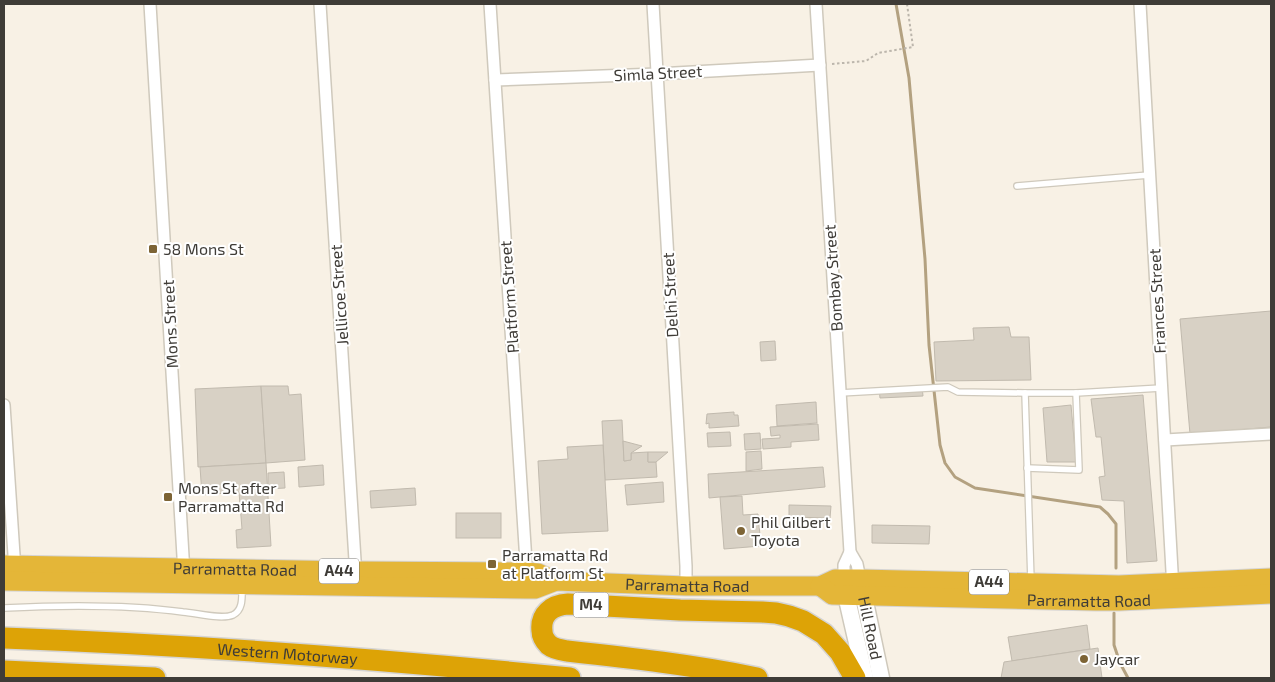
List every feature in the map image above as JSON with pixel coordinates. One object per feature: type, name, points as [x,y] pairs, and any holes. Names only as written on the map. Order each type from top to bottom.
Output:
[{"type":"highway","name":"Parramatta Road","points":[[8,573],[526,581],[535,589],[556,581],[686,586],[820,586],[832,595],[853,587],[1031,583],[1119,585],[1173,591],[1271,594]]},
{"type":"highway","name":"Parramatta Road","points":[[853,587],[1118,601],[1173,591],[1271,578]]},
{"type":"highway","name":"M4","points":[[756,678],[660,662],[567,651],[556,648],[549,645],[544,638],[542,630],[543,619],[549,610],[560,604],[776,613],[802,621],[824,634],[840,652],[855,678]]},
{"type":"highway","name":"Western Motorway","points":[[4,638],[110,642],[303,654],[570,678]]},
{"type":"highway","points":[[4,671],[155,678]]},
{"type":"main road","name":"Hill Road","points":[[853,587],[865,678]]},
{"type":"main road","name":"Hill Road","points":[[853,587],[881,678]]},
{"type":"street","name":"Mons Street","points":[[150,4],[184,576]]},
{"type":"street","name":"Jellicoe Street","points":[[320,4],[356,579]]},
{"type":"street","name":"Platform Street","points":[[490,4],[526,581]]},
{"type":"street","name":"Delhi Street","points":[[653,4],[686,586]]},
{"type":"street","name":"Bombay Street","points":[[816,4],[850,552],[857,564],[853,587]]},
{"type":"street","name":"Frances Street","points":[[1140,4],[1173,591]]},
{"type":"street","name":"Simla Street","points":[[495,80],[820,65]]},
{"type":"street","points":[[4,405],[8,573]]},
{"type":"street","points":[[1165,440],[1271,434]]},
{"type":"lane","points":[[1017,186],[1149,175]]},
{"type":"lane","points":[[840,393],[948,387],[958,392],[1025,393],[1076,393],[1162,388]]},
{"type":"lane","points":[[1025,393],[1031,583]]},
{"type":"lane","points":[[1026,468],[1080,470],[1076,393]]},
{"type":"lane","points":[[4,608],[112,606],[224,617],[234,614],[242,605],[242,577]]},
{"type":"path","points":[[820,65],[866,61],[878,53],[913,47],[907,4]]},
{"type":"building","points":[[1271,311],[1271,427],[1190,434],[1180,319]]},
{"type":"building","points":[[1009,327],[1011,337],[1029,337],[1031,380],[936,381],[934,342],[974,340],[973,328]]},
{"type":"building","points":[[775,341],[776,360],[761,361],[760,342]]},
{"type":"building","points":[[261,386],[266,463],[198,467],[195,389]]},
{"type":"building","points":[[261,386],[288,386],[289,395],[301,394],[305,460],[266,463]]},
{"type":"building","points":[[922,386],[923,396],[880,398],[879,388]]},
{"type":"building","points":[[1143,395],[1157,561],[1127,563],[1124,501],[1102,500],[1099,477],[1105,476],[1101,437],[1096,437],[1091,399]]},
{"type":"building","points":[[816,402],[817,423],[777,426],[776,405]]},
{"type":"building","points":[[1071,405],[1076,462],[1047,462],[1043,408]]},
{"type":"building","points":[[734,412],[734,415],[738,415],[739,426],[709,428],[709,423],[706,424],[707,414]]},
{"type":"building","points":[[622,420],[624,461],[631,460],[631,453],[648,452],[648,462],[656,462],[657,477],[605,480],[602,421]]},
{"type":"building","points":[[818,424],[819,440],[791,442],[791,447],[763,449],[762,439],[780,438],[780,435],[771,436],[770,427]]},
{"type":"building","points":[[730,432],[731,446],[708,447],[707,433]]},
{"type":"building","points":[[760,433],[761,449],[745,450],[744,434]]},
{"type":"building","points":[[623,441],[642,446],[631,453],[631,460],[624,461]]},
{"type":"building","points":[[603,445],[608,531],[542,534],[538,461],[568,459],[567,447]]},
{"type":"building","points":[[761,451],[762,469],[746,471],[746,452]]},
{"type":"building","points":[[648,452],[668,452],[656,462],[648,462]]},
{"type":"building","points":[[266,463],[271,546],[237,548],[236,530],[242,529],[239,492],[202,495],[200,467]]},
{"type":"building","points":[[323,465],[324,485],[299,487],[298,467]]},
{"type":"building","points":[[823,467],[825,487],[709,498],[708,474]]},
{"type":"building","points":[[284,472],[285,488],[268,489],[268,473]]},
{"type":"building","points":[[663,482],[664,502],[627,505],[625,485]]},
{"type":"building","points":[[415,488],[416,505],[371,508],[370,491]]},
{"type":"building","name":"Phil Gilbert Toyota","points":[[742,496],[743,515],[758,514],[761,546],[724,549],[720,497]]},
{"type":"building","points":[[789,505],[831,506],[830,518],[789,517]]},
{"type":"building","points":[[456,513],[501,513],[501,538],[456,538]]},
{"type":"building","points":[[872,525],[930,526],[929,544],[872,543]]},
{"type":"building","points":[[1087,625],[1090,649],[1012,661],[1008,637]]},
{"type":"building","points":[[1098,648],[1102,678],[1001,678],[1004,662]]},
{"type":"waterway","points":[[896,4],[909,78],[925,259],[929,345],[940,445],[945,463],[955,477],[975,488],[1100,507],[1116,524],[1116,568]]},
{"type":"waterway","points":[[1114,613],[1114,645],[1120,663],[1128,678]]},
{"type":"place","name":"58 Mons St","points":[[153,249]]},
{"type":"place","name":"Mons St after Parramatta Rd","points":[[168,497]]},
{"type":"place","name":"Phil Gilbert Toyota","points":[[741,531]]},
{"type":"place","name":"Parramatta Rd at Platform St","points":[[492,564]]},
{"type":"place","name":"Jaycar","points":[[1084,659]]}]
